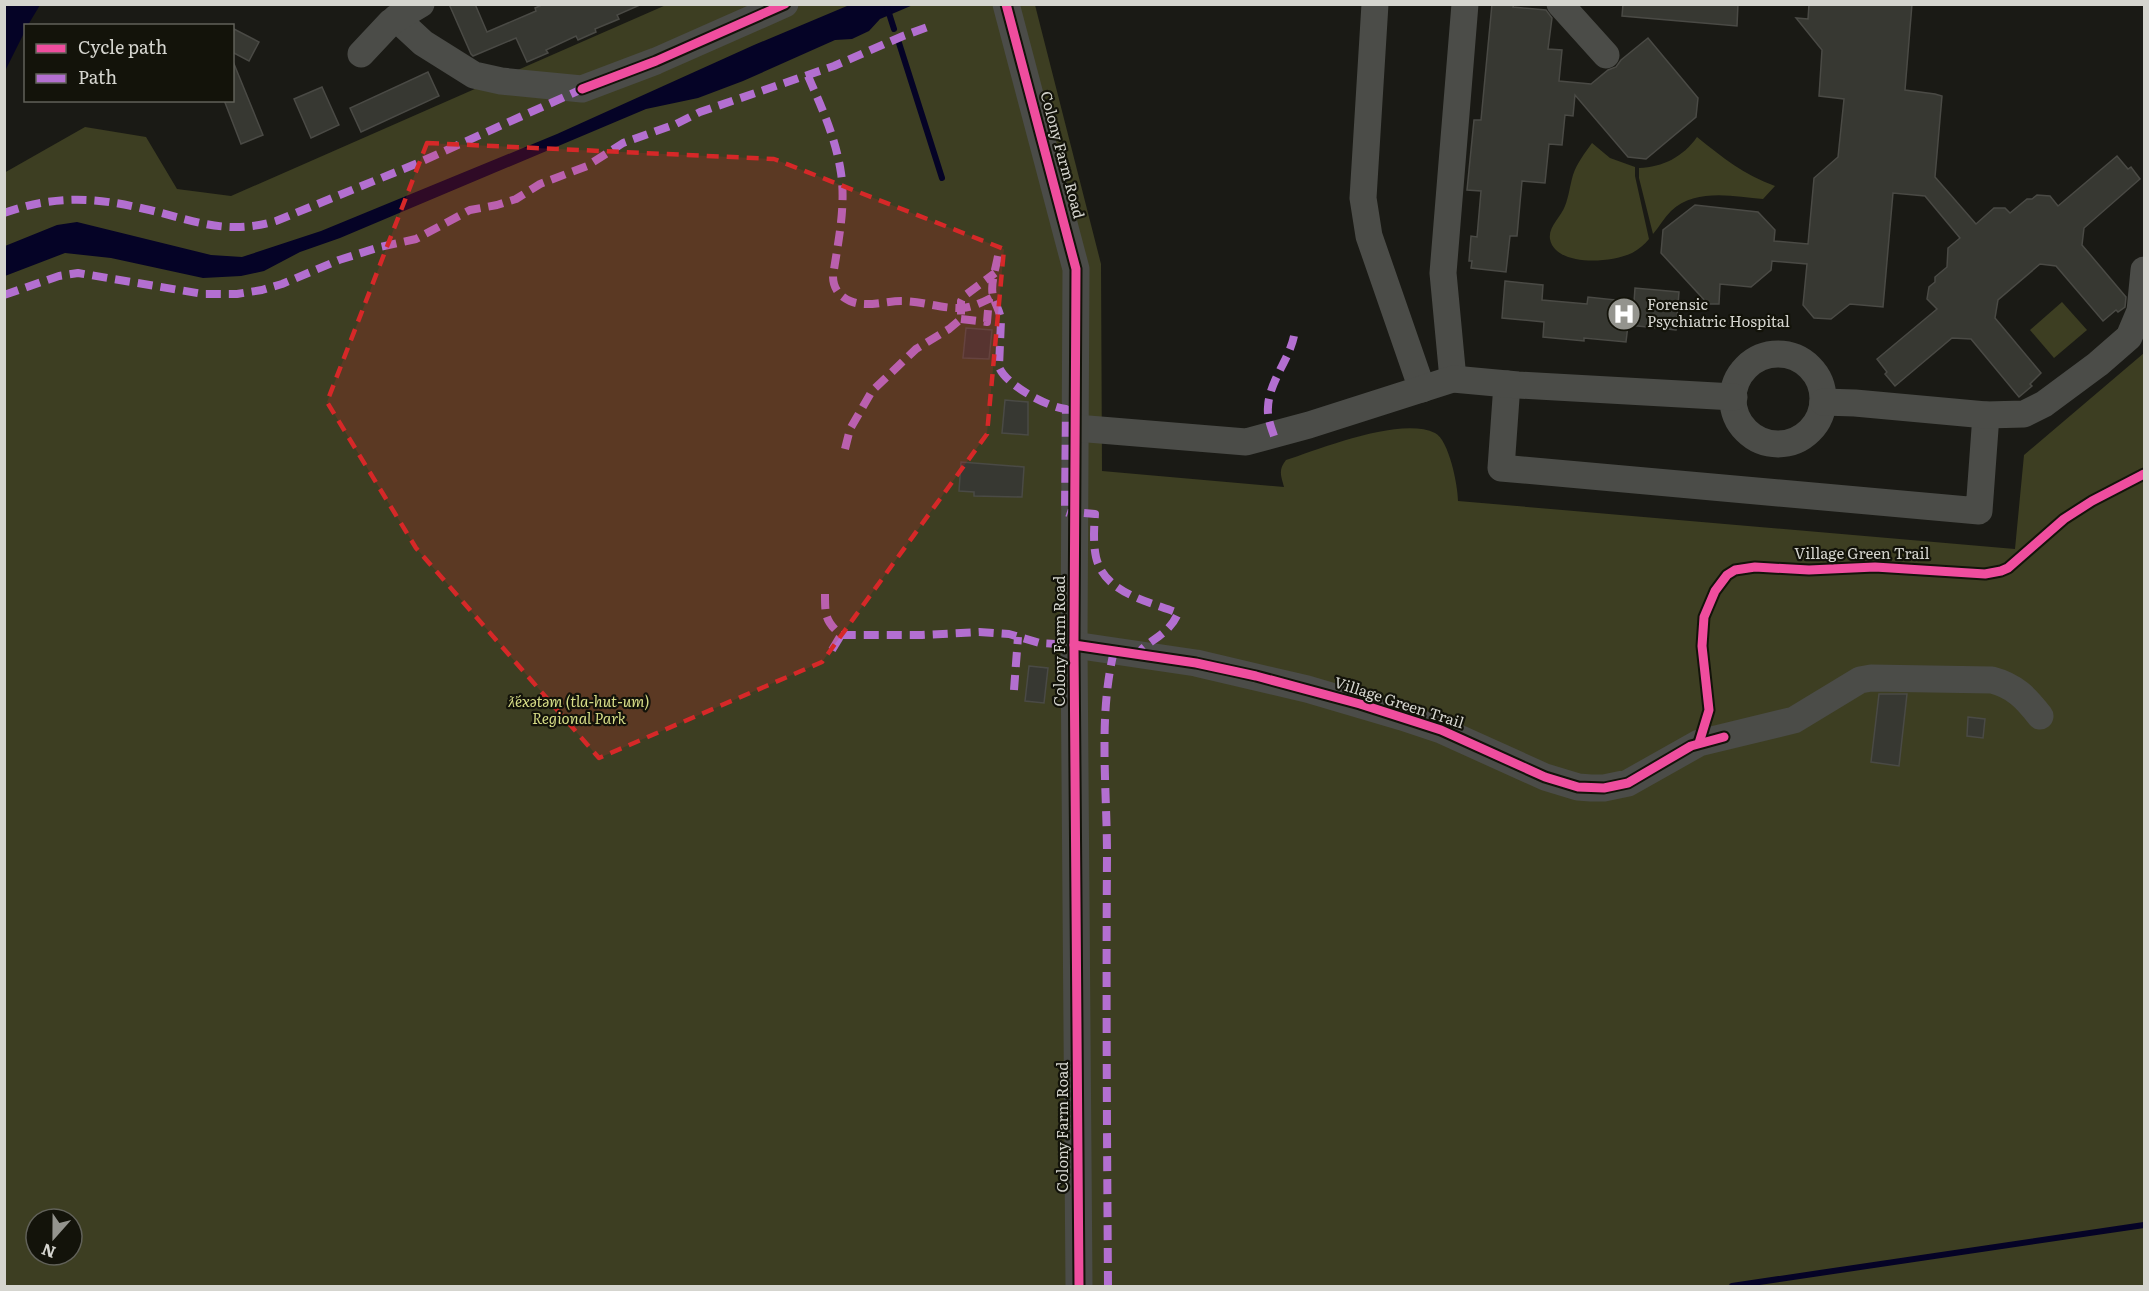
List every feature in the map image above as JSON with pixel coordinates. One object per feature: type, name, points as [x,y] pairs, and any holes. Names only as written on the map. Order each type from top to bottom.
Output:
[{"type":"street","points":[[361,54],[396,18],[421,4]]},
{"type":"street","points":[[396,18],[423,43],[474,75],[501,81],[582,89],[656,61],[785,4]]},
{"type":"street","name":"Colony Farm Road","points":[[1006,4],[1077,269],[1074,645],[1078,1287]]},
{"type":"street","points":[[1375,4],[1363,198],[1369,236],[1422,389]]},
{"type":"street","points":[[1453,379],[1443,273],[1465,4]]},
{"type":"street","points":[[1560,4],[1606,55]]},
{"type":"street","points":[[1823,402],[1986,415],[2024,414],[2044,404],[2098,364],[2129,337],[2140,311],[2145,270]]},
{"type":"street","points":[[1782,354],[1797,358],[1810,367],[1819,379],[1823,402],[1818,421],[1802,437],[1779,444],[1768,442],[1746,431],[1737,418],[1734,398],[1739,376],[1749,364],[1763,357],[1782,354]]},
{"type":"street","points":[[1076,428],[1246,442],[1310,425],[1453,379],[1734,398]]},
{"type":"street","points":[[1507,384],[1501,468],[1979,511],[1986,415]]},
{"type":"street","name":"Village Green Trail","points":[[1074,645],[1196,663],[1339,698],[1441,730],[1545,777],[1578,787],[1604,788],[1628,783],[1699,743],[1794,720],[1860,680],[1883,676],[1921,679],[1979,679],[2004,683],[2022,694],[2040,716]]},
{"type":"highlighted area","points":[[427,143],[774,159],[1004,249],[987,434],[822,662],[599,758],[416,548],[327,402]]},
{"type":"green space","name":"ƛ̓éxətəm (tla-hut-um) Regional Park","points":[[666,5],[1035,5],[1101,264],[1102,471],[1284,487],[1281,470],[1286,460],[1339,442],[1382,431],[1402,428],[1420,429],[1435,433],[1444,444],[1454,475],[1458,501],[2015,549],[2024,455],[2144,353],[2144,1286],[5,1286],[4,173],[85,127],[146,137],[177,189],[231,196]]},
{"type":"green space","points":[[1697,137],[1743,171],[1775,186],[1763,199],[1715,195],[1691,199],[1671,211],[1653,234],[1639,178],[1639,168],[1656,166],[1672,160]]},
{"type":"green space","points":[[1592,143],[1610,158],[1635,167],[1649,239],[1632,253],[1611,259],[1573,258],[1554,248],[1550,239],[1551,230],[1566,202],[1575,171]]},
{"type":"green space","points":[[2062,302],[2087,330],[2054,358],[2030,330]]},
{"type":"water","points":[[5,4],[40,5],[29,24],[24,24],[24,33],[5,71]]},
{"type":"water","points":[[858,4],[913,5],[880,19],[869,31],[852,39],[835,40],[743,81],[698,98],[646,109],[340,238],[300,252],[264,271],[241,276],[203,278],[111,258],[65,253],[5,276],[5,246],[57,225],[77,222],[211,255],[242,257],[321,231],[557,134],[754,45],[847,6]]},
{"type":"building","points":[[449,4],[475,4],[487,32],[536,11],[535,8],[544,4],[642,4],[617,15],[619,19],[595,29],[596,32],[578,40],[576,36],[546,50],[548,53],[527,62],[516,38],[473,56]]},
{"type":"building","points":[[1492,4],[1514,4],[1513,7],[1546,10],[1552,18],[1548,49],[1562,50],[1559,81],[1591,84],[1608,70],[1616,67],[1621,60],[1648,38],[1698,98],[1696,117],[1646,159],[1628,157],[1575,95],[1573,116],[1565,115],[1562,145],[1549,144],[1545,183],[1522,181],[1517,236],[1510,236],[1506,272],[1471,268],[1472,261],[1469,261],[1471,236],[1477,237],[1481,191],[1467,190],[1474,120],[1481,120]]},
{"type":"building","points":[[1623,4],[1738,4],[1737,26],[1622,16]]},
{"type":"building","points":[[1809,4],[1912,4],[1905,90],[1942,96],[1935,177],[1976,224],[1994,208],[2005,208],[2010,213],[2027,199],[2032,199],[2037,195],[2050,196],[2058,206],[2117,156],[2128,169],[2131,167],[2140,179],[2084,228],[2082,245],[2126,297],[2125,307],[2118,312],[2116,310],[2103,321],[2056,266],[2040,264],[1998,300],[1995,318],[2041,373],[2030,384],[2032,386],[2019,397],[1971,339],[1952,338],[1895,386],[1877,359],[1937,309],[1927,299],[1929,287],[1935,282],[1935,277],[1947,267],[1948,248],[1960,238],[1925,196],[1893,193],[1883,307],[1850,304],[1831,319],[1814,318],[1803,305],[1807,264],[1772,261],[1771,270],[1751,287],[1720,284],[1719,304],[1708,304],[1661,253],[1663,230],[1695,205],[1758,212],[1775,230],[1774,241],[1808,244],[1814,178],[1838,157],[1844,99],[1819,96],[1822,50],[1796,18],[1808,19]]},
{"type":"building","points":[[234,29],[259,42],[249,61],[234,53]]},
{"type":"building","points":[[234,64],[263,135],[241,144],[225,102],[234,102]]},
{"type":"building","points":[[428,72],[439,96],[361,132],[350,108]]},
{"type":"building","points":[[322,87],[339,125],[311,138],[294,99]]},
{"type":"building","points":[[1505,281],[1543,285],[1542,300],[1587,304],[1588,297],[1634,302],[1635,288],[1679,292],[1676,330],[1628,325],[1626,342],[1543,337],[1544,322],[1502,318]]},
{"type":"building","points":[[966,328],[992,330],[989,359],[963,358]]},
{"type":"building","points":[[1005,400],[1028,402],[1028,435],[1002,433]]},
{"type":"building","points":[[961,462],[1024,467],[1022,497],[974,496],[974,492],[959,491]]},
{"type":"building","points":[[1029,666],[1048,668],[1044,703],[1025,701]]},
{"type":"building","points":[[1879,694],[1907,694],[1899,766],[1871,762]]},
{"type":"building","points":[[1968,717],[1985,719],[1983,738],[1967,736]]},
{"type":"waterway","points":[[887,7],[894,29]]},
{"type":"waterway","points":[[899,43],[942,178]]},
{"type":"waterway","points":[[1732,1286],[2144,1225]]},
{"type":"marked path","points":[[4,295],[59,276],[78,273],[203,294],[237,294],[262,290],[339,260],[416,239],[470,210],[516,199],[540,184],[587,166],[623,143],[676,124],[700,112],[834,66],[933,25]]},
{"type":"marked path","points":[[808,76],[832,136],[841,173],[842,212],[833,276],[835,288],[840,294],[850,301],[862,304],[909,301],[954,308],[970,307],[993,297]]},
{"type":"marked path","points":[[4,213],[40,203],[92,200],[127,205],[210,225],[225,227],[258,225],[276,221],[418,163],[582,89]]},
{"type":"marked path","points":[[998,256],[992,291],[1001,320],[999,367],[1018,388],[1048,404],[1066,409],[1065,512],[1068,513]]},
{"type":"marked path","points":[[845,449],[850,429],[872,391],[916,349],[961,319],[963,297],[995,273]]},
{"type":"marked path","points":[[961,319],[987,322],[989,299]]},
{"type":"marked path","points":[[1274,436],[1268,414],[1269,398],[1294,336]]},
{"type":"marked path","points":[[1084,513],[1095,514],[1096,557],[1108,579],[1141,600],[1178,613],[1171,625],[1142,649],[1141,654]]},
{"type":"marked path","points":[[825,594],[827,617],[841,635],[979,632],[1009,634],[1040,643],[1074,645]]},
{"type":"marked path","points":[[832,650],[841,635]]},
{"type":"marked path","points":[[1014,690],[1018,637]]},
{"type":"marked path","points":[[1108,1286],[1107,855],[1104,752],[1106,701],[1114,651]]},
{"type":"cycle path","points":[[582,89],[656,61],[785,4]]},
{"type":"cycle path","points":[[1006,4],[1076,269],[1074,645],[1079,1286]]},
{"type":"cycle path","points":[[1699,743],[1709,710],[1702,646],[1704,617],[1715,591],[1727,575],[1735,570],[1755,567],[1809,570],[1875,567],[1985,574],[2001,571],[2008,568],[2064,519],[2092,501],[2144,474]]},
{"type":"cycle path","points":[[1074,645],[1196,663],[1256,676],[1360,704],[1441,730],[1545,777],[1578,787],[1604,788],[1628,783],[1691,746],[1724,737]]},
{"type":"place","name":"Forensic Psychiatric Hospital","points":[[1624,314]]}]
